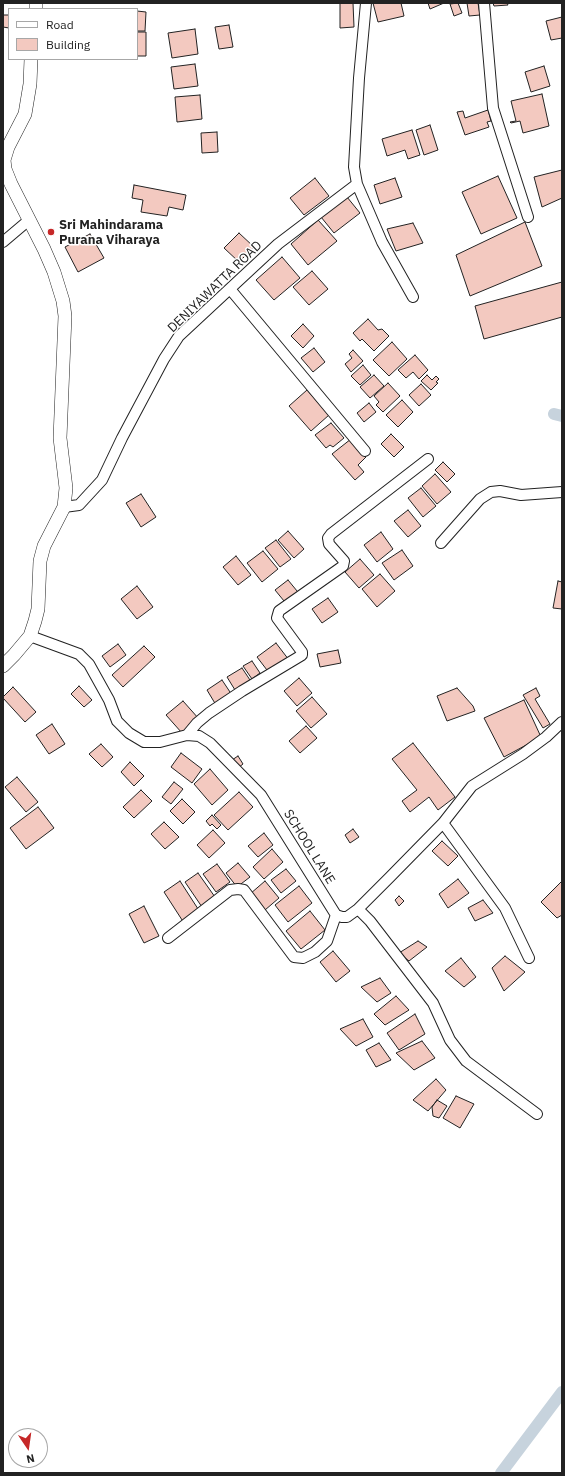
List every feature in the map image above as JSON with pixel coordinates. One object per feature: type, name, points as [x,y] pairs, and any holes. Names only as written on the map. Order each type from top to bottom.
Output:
[{"type":"street","points":[[366,3],[359,78],[354,167],[357,184],[382,242],[413,298]]},
{"type":"street","points":[[484,3],[493,108],[528,217]]},
{"type":"street","points":[[3,666],[30,636],[36,621],[40,561],[44,546],[64,507],[66,488],[60,438],[65,316],[63,301],[44,249],[11,184],[5,169],[4,160],[8,147],[25,114],[30,84],[31,60]]},
{"type":"street","name":"DENIYAWATTA ROAD","points":[[64,507],[79,505],[102,480],[122,438],[164,359],[175,342],[191,324],[278,244],[357,184]]},
{"type":"street","points":[[3,242],[29,220]]},
{"type":"street","points":[[230,289],[365,451]]},
{"type":"street","points":[[186,735],[209,713],[242,691],[302,655],[302,652],[277,618],[279,611],[343,566],[344,561],[329,544],[328,538],[331,534],[428,459]]},
{"type":"street","points":[[441,543],[480,499],[491,492],[500,491],[521,495],[562,492]]},
{"type":"street","name":"SCHOOL LANE","points":[[30,636],[79,654],[89,664],[109,700],[117,721],[129,733],[144,742],[160,742],[186,735],[199,736],[210,743],[261,795],[336,916]]},
{"type":"street","points":[[168,938],[230,890],[238,889],[244,890],[294,957],[303,958],[314,952],[327,941],[336,916],[347,916],[358,909],[443,823],[472,786],[523,754],[562,722]]},
{"type":"street","points":[[443,823],[505,908],[529,958]]},
{"type":"street","points":[[358,909],[370,922],[433,1003],[450,1040],[466,1061],[537,1114]]},
{"type":"building","points":[[340,3],[353,3],[354,27],[340,28]]},
{"type":"building","points":[[373,3],[401,3],[404,16],[378,22]]},
{"type":"building","points":[[428,3],[444,3],[430,9]]},
{"type":"building","points":[[458,3],[462,13],[454,16],[450,4]]},
{"type":"building","points":[[467,3],[478,3],[480,15],[469,16]]},
{"type":"building","points":[[493,3],[507,3],[508,5],[494,6]]},
{"type":"building","points":[[138,11],[146,12],[145,31],[138,31]]},
{"type":"building","points":[[3,15],[8,15],[8,28],[3,27]]},
{"type":"building","points":[[562,17],[562,38],[551,40],[546,21]]},
{"type":"building","points":[[229,25],[233,47],[219,49],[215,27]]},
{"type":"building","points":[[195,29],[198,54],[172,58],[168,33]]},
{"type":"building","points":[[138,32],[146,32],[146,56],[138,56]]},
{"type":"building","points":[[195,64],[198,86],[174,89],[171,67]]},
{"type":"building","points":[[544,66],[550,86],[531,92],[525,72]]},
{"type":"building","points":[[542,94],[549,126],[523,133],[520,121],[510,122],[516,121],[511,101]]},
{"type":"building","points":[[200,95],[202,119],[177,122],[175,97]]},
{"type":"building","points":[[488,110],[491,121],[487,122],[489,127],[465,135],[457,112],[463,111],[465,118]]},
{"type":"building","points":[[430,125],[438,150],[424,155],[416,130]]},
{"type":"building","points":[[412,130],[420,155],[408,159],[405,150],[387,156],[382,139]]},
{"type":"building","points":[[217,132],[218,152],[202,153],[201,133]]},
{"type":"building","points":[[562,170],[562,198],[542,207],[534,177]]},
{"type":"building","points":[[498,176],[517,218],[481,234],[462,192]]},
{"type":"building","points":[[315,178],[329,196],[304,215],[290,198]]},
{"type":"building","points":[[395,178],[402,197],[380,204],[374,185]]},
{"type":"building","points":[[134,185],[186,195],[183,210],[169,207],[167,216],[141,212],[143,200],[132,198]]},
{"type":"building","points":[[347,197],[360,213],[334,233],[321,217]]},
{"type":"building","points":[[318,220],[337,241],[308,265],[291,244]]},
{"type":"building","points":[[525,222],[542,266],[470,296],[456,255]]},
{"type":"building","points":[[413,223],[423,243],[396,251],[387,229]]},
{"type":"building","points":[[239,233],[254,247],[239,262],[224,248]]},
{"type":"building","points":[[90,234],[104,258],[78,272],[65,247]]},
{"type":"building","points":[[282,257],[300,278],[274,300],[256,280]]},
{"type":"building","points":[[312,271],[328,289],[309,305],[293,287]]},
{"type":"building","points":[[562,282],[562,317],[484,339],[475,306]]},
{"type":"building","points":[[368,319],[378,330],[382,329],[389,336],[374,351],[362,339],[360,341],[353,333]]},
{"type":"building","points":[[303,324],[314,336],[303,348],[291,336]]},
{"type":"building","points":[[392,342],[407,359],[389,376],[373,360]]},
{"type":"building","points":[[314,348],[325,362],[313,372],[301,358]]},
{"type":"building","points":[[353,350],[363,361],[351,372],[345,364],[352,358],[349,354]]},
{"type":"building","points":[[415,355],[428,370],[419,379],[413,372],[406,378],[398,370]]},
{"type":"building","points":[[363,365],[371,375],[360,385],[351,376]]},
{"type":"building","points":[[374,375],[384,386],[370,398],[360,387]]},
{"type":"building","points":[[427,375],[432,380],[436,376],[439,379],[436,382],[438,383],[431,390],[421,381]]},
{"type":"building","points":[[388,383],[400,396],[383,412],[376,405],[379,402],[374,396]]},
{"type":"building","points":[[421,384],[431,395],[419,406],[409,395]]},
{"type":"building","points":[[307,390],[329,415],[311,431],[289,406]]},
{"type":"building","points":[[402,400],[413,412],[398,427],[386,415]]},
{"type":"building","points":[[369,403],[376,412],[364,422],[357,413]]},
{"type":"building","points":[[331,423],[344,438],[333,447],[330,445],[326,448],[315,435]]},
{"type":"building","points":[[391,434],[404,447],[394,457],[381,444]]},
{"type":"building","points":[[351,439],[366,457],[358,465],[364,472],[355,480],[332,454]]},
{"type":"building","points":[[443,462],[455,474],[447,482],[435,470]]},
{"type":"building","points":[[435,474],[451,492],[437,504],[422,486]]},
{"type":"building","points":[[421,488],[436,506],[423,517],[408,498]]},
{"type":"building","points":[[141,494],[156,517],[141,527],[126,503]]},
{"type":"building","points":[[408,510],[421,526],[408,537],[394,521]]},
{"type":"building","points":[[288,531],[304,549],[294,558],[278,540]]},
{"type":"building","points":[[381,532],[393,549],[377,562],[364,545]]},
{"type":"building","points":[[276,540],[291,559],[280,567],[265,548]]},
{"type":"building","points":[[402,550],[413,566],[394,580],[382,563]]},
{"type":"building","points":[[263,551],[278,569],[262,582],[247,563]]},
{"type":"building","points":[[236,556],[251,575],[238,585],[223,567]]},
{"type":"building","points":[[360,559],[374,575],[359,588],[345,572]]},
{"type":"building","points":[[380,574],[395,591],[377,607],[362,589]]},
{"type":"building","points":[[288,580],[302,597],[289,607],[275,590]]},
{"type":"building","points":[[558,581],[562,582],[562,609],[553,608]]},
{"type":"building","points":[[137,586],[153,607],[137,619],[121,599]]},
{"type":"building","points":[[328,598],[338,612],[322,623],[312,609]]},
{"type":"building","points":[[276,643],[289,660],[270,674],[257,657]]},
{"type":"building","points":[[118,644],[126,655],[110,667],[102,656]]},
{"type":"building","points":[[144,646],[155,657],[123,687],[112,675]]},
{"type":"building","points":[[338,650],[341,663],[320,667],[317,654]]},
{"type":"building","points":[[252,661],[260,673],[252,679],[243,666]]},
{"type":"building","points":[[242,668],[250,680],[235,690],[227,677]]},
{"type":"building","points":[[299,678],[312,693],[297,706],[284,691]]},
{"type":"building","points":[[222,680],[232,695],[216,705],[207,690]]},
{"type":"building","points":[[79,686],[92,700],[84,707],[71,694]]},
{"type":"building","points":[[13,687],[36,712],[25,722],[3,698]]},
{"type":"building","points":[[457,688],[473,706],[475,711],[447,721],[437,696]]},
{"type":"building","points":[[536,688],[540,696],[535,699],[550,724],[543,728],[523,695]]},
{"type":"building","points":[[312,697],[327,714],[311,728],[296,711]]},
{"type":"building","points":[[524,700],[541,737],[504,757],[484,718]]},
{"type":"building","points":[[183,701],[199,719],[182,733],[166,715]]},
{"type":"building","points":[[52,724],[65,744],[49,754],[36,735]]},
{"type":"building","points":[[306,726],[317,738],[300,753],[289,741]]},
{"type":"building","points":[[413,743],[455,797],[438,810],[429,797],[410,812],[402,801],[417,790],[392,759]]},
{"type":"building","points":[[101,744],[113,757],[102,767],[89,754]]},
{"type":"building","points":[[181,753],[202,769],[192,783],[171,767]]},
{"type":"building","points":[[238,756],[243,764],[238,768],[232,760]]},
{"type":"building","points":[[130,762],[144,776],[134,786],[121,772]]},
{"type":"building","points":[[210,769],[228,790],[212,805],[194,784]]},
{"type":"building","points":[[17,777],[38,802],[26,812],[5,787]]},
{"type":"building","points":[[174,782],[183,789],[171,804],[162,797]]},
{"type":"building","points":[[141,790],[152,801],[134,818],[123,807]]},
{"type":"building","points":[[239,792],[253,807],[228,830],[214,815]]},
{"type":"building","points":[[182,799],[195,812],[183,824],[170,811]]},
{"type":"building","points":[[38,807],[54,828],[26,849],[10,828]]},
{"type":"building","points":[[212,815],[221,825],[217,829],[212,824],[210,826],[206,821]]},
{"type":"building","points":[[164,822],[179,837],[165,849],[151,834]]},
{"type":"building","points":[[353,829],[359,837],[350,843],[345,835]]},
{"type":"building","points":[[213,830],[225,843],[209,858],[197,845]]},
{"type":"building","points":[[264,833],[273,845],[258,857],[248,846]]},
{"type":"building","points":[[442,841],[458,856],[448,866],[432,851]]},
{"type":"building","points":[[272,849],[283,862],[264,879],[253,867]]},
{"type":"building","points":[[238,863],[250,877],[237,887],[226,873]]},
{"type":"building","points":[[217,864],[230,882],[216,892],[203,874]]},
{"type":"building","points":[[286,869],[296,881],[281,893],[271,880]]},
{"type":"building","points":[[198,873],[215,897],[202,907],[185,882]]},
{"type":"building","points":[[458,879],[469,893],[448,908],[439,894]]},
{"type":"building","points":[[180,881],[200,912],[184,923],[164,892]]},
{"type":"building","points":[[265,881],[279,898],[265,910],[250,894]]},
{"type":"building","points":[[562,881],[562,915],[557,918],[541,902]]},
{"type":"building","points":[[299,886],[312,903],[288,922],[275,905]]},
{"type":"building","points":[[399,896],[404,901],[399,906],[395,900]]},
{"type":"building","points":[[483,900],[493,913],[475,921],[468,908]]},
{"type":"building","points":[[144,906],[159,936],[144,943],[129,914]]},
{"type":"building","points":[[310,911],[325,930],[301,949],[286,931]]},
{"type":"building","points":[[418,941],[427,947],[409,961],[399,953]]},
{"type":"building","points":[[333,951],[350,971],[336,982],[320,962]]},
{"type":"building","points":[[505,956],[525,972],[504,991],[492,968]]},
{"type":"building","points":[[461,958],[476,977],[464,987],[445,971]]},
{"type":"building","points":[[380,978],[391,993],[377,1002],[361,987]]},
{"type":"building","points":[[396,996],[409,1010],[385,1025],[374,1014]]},
{"type":"building","points":[[415,1014],[425,1034],[399,1050],[387,1033]]},
{"type":"building","points":[[363,1019],[373,1037],[356,1046],[340,1029]]},
{"type":"building","points":[[422,1041],[435,1058],[414,1070],[396,1053]]},
{"type":"building","points":[[379,1043],[391,1060],[376,1067],[366,1050]]},
{"type":"building","points":[[436,1079],[446,1090],[428,1111],[413,1100]]},
{"type":"building","points":[[456,1096],[474,1104],[460,1128],[443,1118]]},
{"type":"building","points":[[437,1100],[447,1106],[439,1118],[433,1116],[432,1107]]},
{"type":"waterway","points":[[554,414],[562,416]]},
{"type":"waterway","points":[[501,1473],[562,1392]]},
{"type":"place","name":"Sri Mahindarama Purana Viharaya","points":[[51,232]]}]
